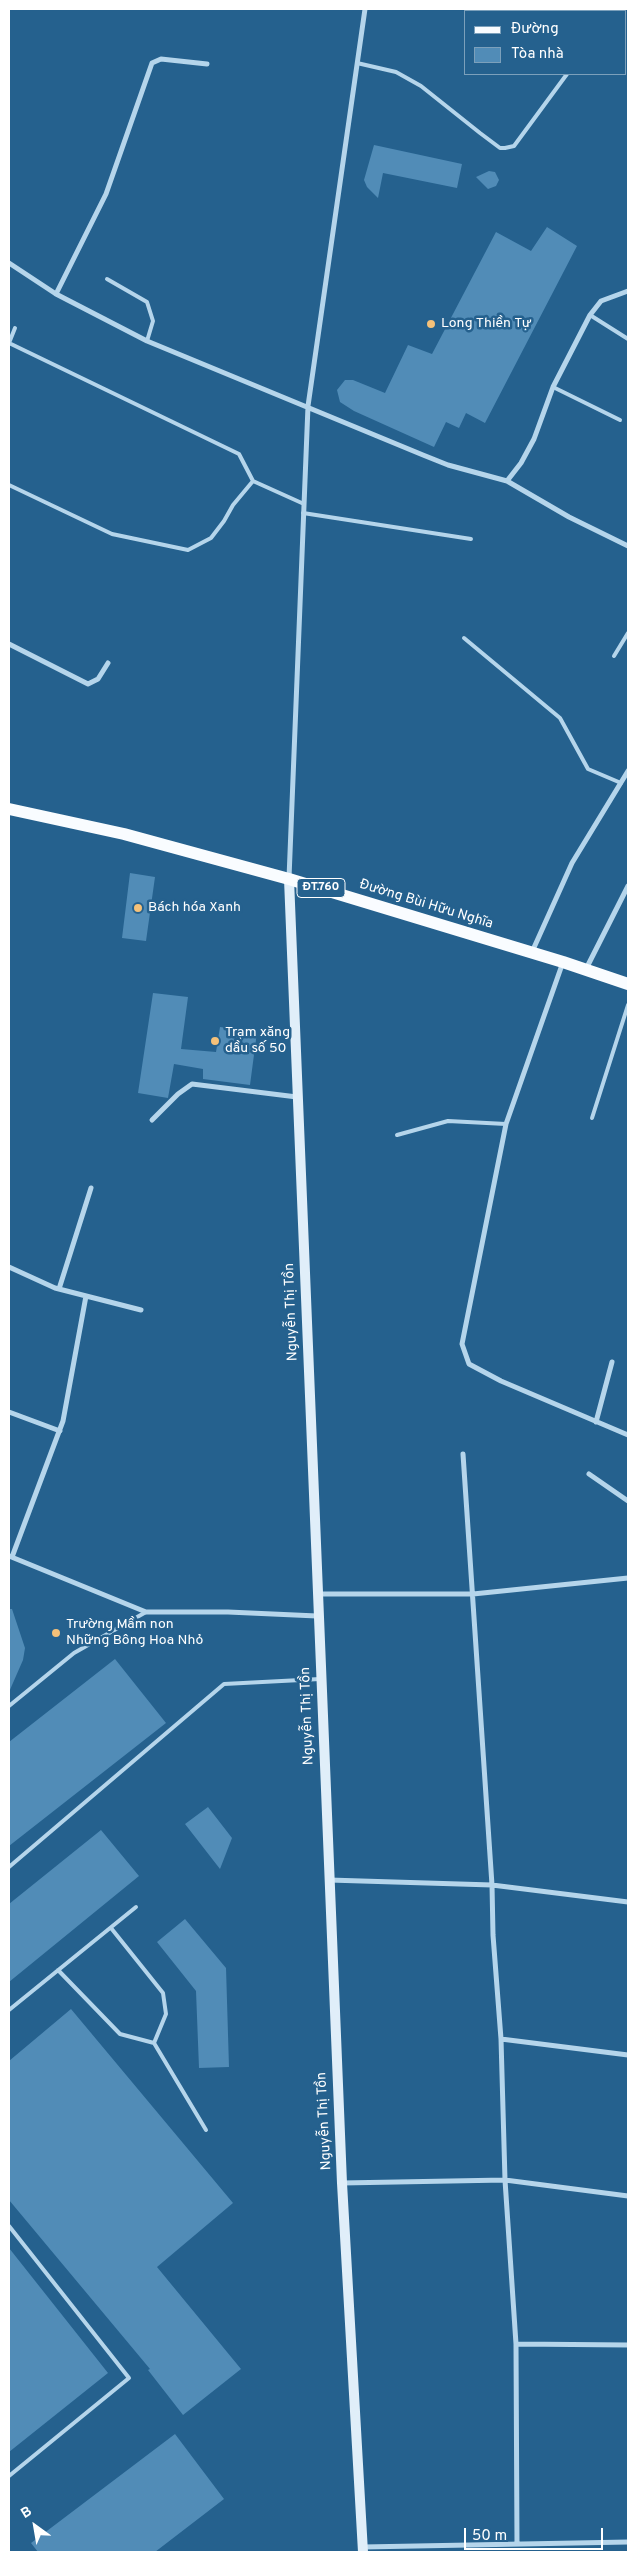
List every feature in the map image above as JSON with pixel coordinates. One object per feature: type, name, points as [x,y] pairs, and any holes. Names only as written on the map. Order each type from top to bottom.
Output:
[{"type":"main road","name":"Đường Bùi Hữu Nghĩa","points":[[9,809],[124,834],[289,879],[531,952],[628,984]]},
{"type":"street","points":[[289,879],[308,406],[365,9]]},
{"type":"street","points":[[56,294],[106,194],[152,63],[162,59],[207,64]]},
{"type":"street","points":[[9,262],[56,294],[147,341],[448,465],[507,481],[569,517],[628,546]]},
{"type":"street","points":[[507,481],[521,463],[534,439],[553,387],[590,315],[601,302],[628,290]]},
{"type":"street","points":[[9,644],[88,684],[98,679],[108,662]]},
{"type":"street","points":[[531,952],[572,863],[628,771]]},
{"type":"street","name":"Nguyễn Thị Tồn","points":[[289,879],[316,1594],[342,2183],[363,2550]]},
{"type":"street","points":[[586,970],[628,886]]},
{"type":"street","points":[[563,962],[506,1124],[462,1344],[470,1364],[500,1381],[628,1435]]},
{"type":"street","points":[[152,1120],[178,1094],[192,1084],[297,1097]]},
{"type":"street","points":[[59,1289],[91,1188]]},
{"type":"street","points":[[9,1266],[41,1284],[141,1310]]},
{"type":"street","points":[[86,1296],[60,1431],[11,1556],[146,1612],[228,1612],[317,1616]]},
{"type":"street","points":[[596,1422],[612,1362]]},
{"type":"street","points":[[9,1412],[60,1431]]},
{"type":"street","points":[[463,1454],[501,2039],[505,2180],[516,2344],[517,2544]]},
{"type":"street","points":[[589,1474],[628,1501]]},
{"type":"street","points":[[316,1594],[473,1594],[628,1578]]},
{"type":"street","points":[[329,1880],[492,1885],[628,1902]]},
{"type":"street","points":[[501,2039],[628,2055]]},
{"type":"street","points":[[342,2183],[505,2180],[628,2196]]},
{"type":"street","points":[[516,2344],[628,2345]]},
{"type":"street","points":[[363,2550],[628,2542]]},
{"type":"lane","points":[[357,63],[396,72],[421,86],[500,148],[514,146],[566,75]]},
{"type":"lane","points":[[107,279],[147,302],[153,321],[147,341]]},
{"type":"lane","points":[[590,315],[628,339]]},
{"type":"lane","points":[[15,328],[9,343],[239,454],[253,480],[304,504]]},
{"type":"lane","points":[[553,387],[620,420]]},
{"type":"lane","points":[[9,485],[112,534],[188,550],[211,538],[224,521],[233,504],[253,480]]},
{"type":"lane","points":[[303,514],[471,539]]},
{"type":"lane","points":[[614,656],[628,633]]},
{"type":"lane","points":[[464,638],[549,706],[560,718],[588,768],[621,783]]},
{"type":"lane","points":[[592,1118],[628,1005]]},
{"type":"lane","points":[[398,1135],[448,1121],[506,1124]]},
{"type":"lane","points":[[9,1706],[74,1653],[146,1612]]},
{"type":"lane","points":[[9,1867],[224,1684],[320,1678]]},
{"type":"lane","points":[[9,2010],[136,1907]]},
{"type":"lane","points":[[111,1928],[163,1993],[166,2014],[154,2043]]},
{"type":"lane","points":[[58,1970],[120,2034],[154,2043],[206,2130]]},
{"type":"lane","points":[[9,2226],[129,2378],[9,2476]]},
{"type":"building","points":[[374,145],[462,164],[457,188],[383,173],[378,198],[367,187],[364,180]]},
{"type":"building","points":[[489,171],[495,172],[499,180],[496,186],[488,189],[476,177]]},
{"type":"building","points":[[547,227],[577,246],[485,423],[466,413],[459,428],[446,422],[434,447],[354,411],[340,402],[337,390],[345,380],[353,380],[385,393],[408,345],[432,354],[496,232],[531,251]]},
{"type":"building","name":"Bách hóa Xanh","points":[[130,873],[155,877],[146,941],[122,938]]},
{"type":"building","points":[[153,993],[188,997],[181,1049],[216,1052],[220,1027],[257,1032],[250,1085],[203,1079],[203,1069],[174,1064],[168,1098],[138,1093]]},
{"type":"building","points":[[9,1609],[12,1609],[25,1648],[23,1660],[9,1692]]},
{"type":"building","points":[[115,1659],[166,1723],[9,1846],[9,1742]]},
{"type":"building","points":[[208,1807],[232,1838],[220,1869],[185,1824]]},
{"type":"building","points":[[101,1830],[139,1876],[9,1982],[9,1904]]},
{"type":"building","points":[[185,1919],[226,1968],[229,2067],[199,2068],[196,1991],[157,1942]]},
{"type":"building","points":[[71,2009],[233,2203],[157,2267],[241,2369],[183,2415],[148,2370],[150,2369],[9,2200],[9,2061]]},
{"type":"building","points":[[9,2248],[108,2373],[9,2452]]},
{"type":"building","points":[[175,2434],[224,2499],[155,2552],[38,2552],[31,2543]]},
{"type":"place","name":"Long Thiền Tự","points":[[431,324]]},
{"type":"place","name":"Bách hóa Xanh","points":[[138,908]]},
{"type":"place","name":"Trạm xăng dầu số 50","points":[[215,1041]]},
{"type":"place","name":"Trường Mầm non Những Bông Hoa Nhỏ","points":[[56,1633]]}]
